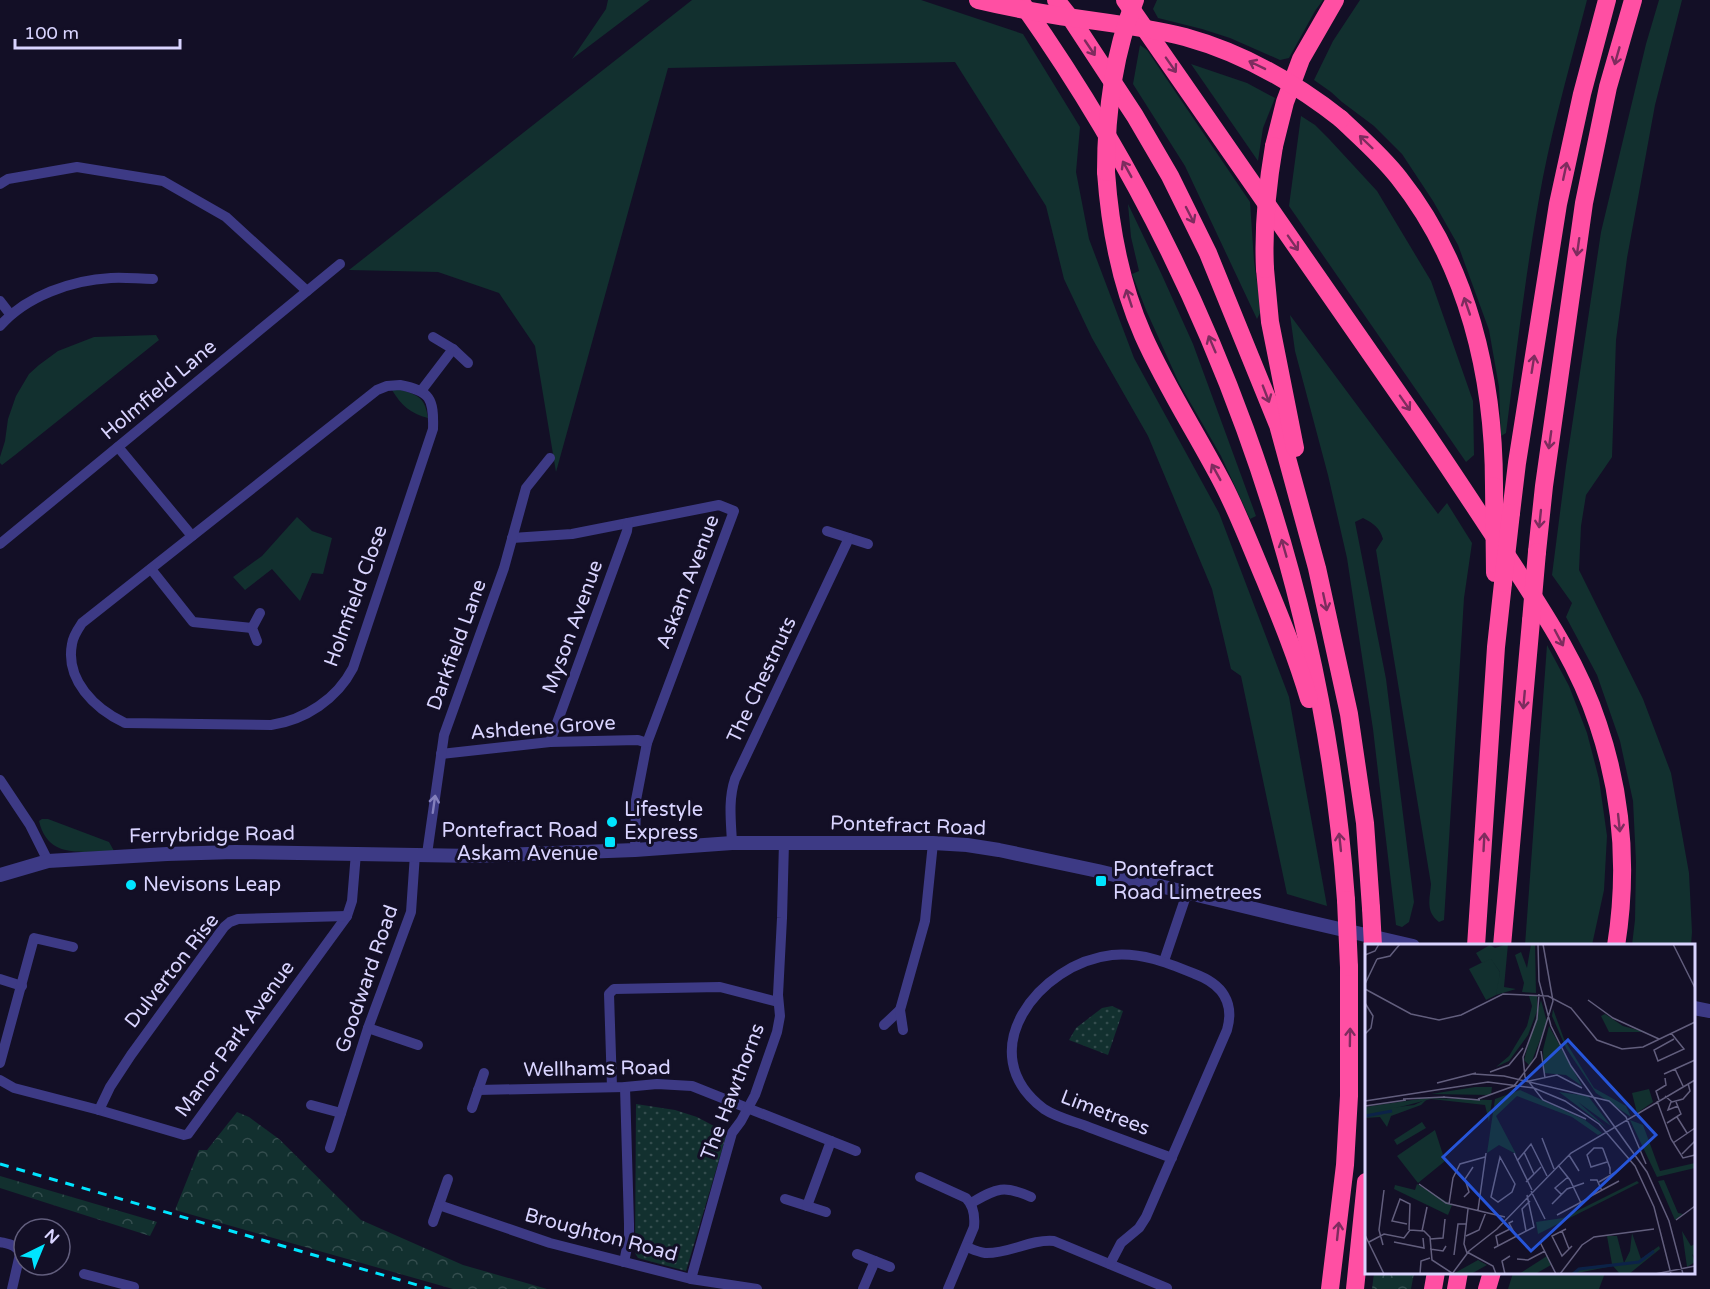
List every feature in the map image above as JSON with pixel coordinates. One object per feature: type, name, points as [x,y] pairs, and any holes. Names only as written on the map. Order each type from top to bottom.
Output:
[{"type":"highway","points":[[978,0],[1055,16],[1149,29],[1209,45],[1248,60],[1307,94],[1341,119],[1371,147],[1405,186],[1443,247],[1460,284],[1473,323],[1482,363],[1492,433],[1499,578],[1476,944]]},
{"type":"highway","points":[[1019,0],[1073,80],[1125,166],[1179,270],[1227,379],[1254,452],[1297,598],[1317,687],[1333,782],[1346,900],[1349,967],[1348,1107],[1344,1175],[1330,1289]]},
{"type":"highway","points":[[1056,0],[1072,20],[1135,116],[1170,176],[1208,253],[1278,425],[1317,568]]},
{"type":"highway","points":[[1125,0],[1460,483],[1556,631],[1598,723],[1615,788],[1622,856],[1622,890],[1616,944]]},
{"type":"highway","points":[[1135,0],[1124,31],[1111,87],[1107,124],[1106,172],[1113,238],[1130,302],[1142,334],[1242,524],[1280,616],[1303,679],[1333,782]]},
{"type":"highway","points":[[1335,0],[1302,59],[1285,102],[1274,146],[1266,203],[1264,269],[1270,321],[1317,568],[1349,714],[1365,823],[1373,944]]},
{"type":"highway","points":[[1499,578],[1558,204],[1582,94],[1607,0]]},
{"type":"highway","points":[[1503,944],[1512,820],[1544,486],[1584,202],[1608,87],[1633,0]]},
{"type":"highway","points":[[1355,1289],[1365,1192]]},
{"type":"highway","points":[[1433,1289],[1436,1274]]},
{"type":"highway","points":[[1456,1289],[1459,1274]]},
{"type":"highway","points":[[1487,1289],[1491,1274]]},
{"type":"street","points":[[0,184],[8,179],[77,167],[163,181],[226,217],[307,291]]},
{"type":"street","name":"Holmfield Lane","points":[[0,543],[340,264]]},
{"type":"street","points":[[0,326],[10,314],[50,291],[76,283],[110,278],[153,279]]},
{"type":"street","points":[[0,301],[10,314]]},
{"type":"street","points":[[433,337],[453,349],[468,363]]},
{"type":"street","points":[[422,391],[453,349]]},
{"type":"street","name":"Holmfield Close","points":[[400,385],[422,391],[429,398],[433,429],[353,668],[338,689],[312,712],[271,725],[125,723],[110,716],[84,693],[72,669],[71,645],[82,623],[192,536],[377,390],[400,385]]},
{"type":"street","points":[[118,447],[192,536]]},
{"type":"street","name":"Darkfield Lane","points":[[421,854],[444,735],[504,568],[526,488],[550,458]]},
{"type":"street","name":"Askam Avenue","points":[[512,538],[572,534],[719,504],[734,511],[647,743],[636,800],[635,850]]},
{"type":"street","name":"Myson Avenue","points":[[550,742],[628,523]]},
{"type":"street","points":[[827,531],[867,544]]},
{"type":"street","name":"The Chestnuts","points":[[732,843],[730,804],[735,778],[849,538]]},
{"type":"street","points":[[151,569],[193,622],[252,628]]},
{"type":"street","points":[[257,641],[252,628],[260,613]]},
{"type":"street","name":"Ashdene Grove","points":[[441,754],[550,742],[638,740],[647,743]]},
{"type":"street","points":[[0,780],[30,825],[48,861]]},
{"type":"street","name":"The Hawthorns","points":[[691,1279],[732,1133],[755,1095],[777,1032],[780,1016],[778,1002],[784,842]]},
{"type":"street","name":"Pontefract Road","points":[[421,854],[475,856],[635,850],[732,843],[933,843],[999,850],[1098,871],[1409,944]]},
{"type":"street","points":[[903,1030],[900,1010],[925,921],[933,843]]},
{"type":"street","name":"Ferrybridge Road","points":[[0,874],[48,861],[201,853],[421,854]]},
{"type":"street","name":"Manor Park Avenue","points":[[0,1080],[14,1088],[184,1135],[188,1134],[346,916],[352,901],[356,854]]},
{"type":"street","name":"Goodward Road","points":[[330,1148],[368,1028],[411,912],[421,854]]},
{"type":"street","points":[[1164,962],[1186,893]]},
{"type":"street","name":"Dulverton Rise","points":[[99,1110],[110,1087],[131,1055],[224,927],[230,922],[246,918],[346,916]]},
{"type":"street","points":[[0,1064],[34,938],[73,947]]},
{"type":"street","name":"Limetrees","points":[[1110,1264],[1121,1243],[1139,1228],[1151,1207],[1227,1030],[1230,1018],[1223,992],[1203,977],[1143,956],[1112,955],[1087,960],[1043,987],[1028,1005],[1011,1042],[1013,1068],[1027,1094],[1046,1111],[1172,1158]]},
{"type":"street","points":[[0,979],[22,986]]},
{"type":"street","points":[[612,1087],[609,994],[614,989],[720,987],[778,1002]]},
{"type":"street","points":[[1695,1008],[1710,1011]]},
{"type":"street","points":[[884,1025],[900,1010]]},
{"type":"street","points":[[368,1028],[418,1045]]},
{"type":"street","points":[[472,1108],[484,1073]]},
{"type":"street","name":"Wellhams Road","points":[[478,1090],[625,1087],[657,1084],[692,1086],[856,1151]]},
{"type":"street","points":[[624,1262],[629,1231],[625,1087]]},
{"type":"street","points":[[310,1105],[341,1113]]},
{"type":"street","points":[[807,1206],[831,1141]]},
{"type":"street","points":[[920,1177],[966,1198],[971,1203],[975,1218],[974,1227],[948,1289]]},
{"type":"street","points":[[433,1222],[448,1179]]},
{"type":"street","points":[[971,1203],[996,1190],[1019,1191],[1031,1197]]},
{"type":"street","points":[[785,1199],[826,1212]]},
{"type":"street","name":"Broughton Road","points":[[439,1205],[550,1243],[691,1279],[757,1289]]},
{"type":"street","points":[[966,1247],[982,1253],[999,1252],[1042,1240],[1054,1241],[1167,1288]]},
{"type":"street","points":[[0,1242],[19,1250],[12,1289]]},
{"type":"street","points":[[857,1254],[890,1267]]},
{"type":"street","points":[[863,1289],[874,1261]]},
{"type":"street","points":[[84,1274],[134,1286]]},
{"type":"green space","points":[[608,0],[650,0],[572,59],[606,9]]},
{"type":"green space","points":[[692,0],[921,0],[1023,34],[1080,127],[1076,172],[1089,239],[1134,358],[1219,513],[1289,697],[1327,906],[1287,894],[1241,676],[1231,669],[1212,589],[1148,436],[1092,338],[1064,279],[1046,206],[955,62],[668,68],[556,472],[535,346],[499,293],[438,272],[349,270]]},
{"type":"green space","points":[[1157,0],[1323,0],[1289,58],[1280,60],[1230,38],[1158,18],[1153,9]]},
{"type":"green space","points":[[1360,0],[1587,0],[1543,177],[1527,273],[1506,433],[1501,436],[1499,387],[1489,330],[1458,245],[1402,154],[1374,126],[1314,80],[1333,41]]},
{"type":"green space","points":[[1659,0],[1682,0],[1655,105],[1627,258],[1616,340],[1612,457],[1586,495],[1581,526],[1579,570],[1643,699],[1671,773],[1689,873],[1691,944],[1632,944],[1636,862],[1633,801],[1620,741],[1597,675],[1566,617],[1572,603],[1552,575],[1601,232],[1646,44]]},
{"type":"green space","points":[[1140,45],[1147,50],[1250,202],[1254,261],[1261,311],[1257,319],[1185,166],[1133,84]]},
{"type":"green space","points":[[1191,64],[1247,83],[1275,98],[1263,128],[1258,161]]},
{"type":"green space","points":[[1301,116],[1315,125],[1377,191],[1431,281],[1473,401],[1474,455],[1466,462],[1289,206]]},
{"type":"green space","points":[[1128,204],[1193,344],[1256,516],[1250,519],[1221,456],[1179,383],[1132,274],[1139,271],[1131,237]]},
{"type":"green space","points":[[1290,315],[1438,514],[1447,503],[1472,543],[1464,598],[1444,920],[1439,922],[1430,909],[1431,884],[1376,550],[1383,539],[1376,526],[1363,518],[1355,522],[1386,679],[1414,902],[1409,922],[1402,927],[1396,925],[1373,729],[1347,558],[1295,351]]},
{"type":"green space","points":[[156,335],[159,340],[15,455],[2,465],[0,463],[8,419],[16,396],[29,374],[39,365],[58,351],[94,337]]},
{"type":"green space","points":[[398,389],[419,398],[425,405],[428,418],[416,414],[403,404],[392,390]]},
{"type":"green space","points":[[297,517],[312,531],[332,538],[323,574],[312,573],[300,601],[272,569],[245,590],[233,577],[262,556]]},
{"type":"green space","points":[[1547,645],[1569,686],[1587,733],[1599,779],[1607,836],[1604,890],[1592,944],[1525,944]]},
{"type":"green space","points":[[48,819],[109,842],[114,851],[79,852],[59,848],[50,842],[44,833],[39,821]]},
{"type":"green space","points":[[1112,1006],[1123,1011],[1108,1055],[1069,1040],[1076,1028],[1102,1008]]},
{"type":"green space","points":[[636,1104],[675,1110],[697,1117],[727,1133],[686,1271],[638,1258],[635,1253]]},
{"type":"green space","points":[[237,1112],[249,1117],[279,1139],[361,1220],[463,1265],[547,1289],[453,1289],[175,1210],[199,1150],[207,1150]]},
{"type":"green space","points":[[0,1176],[157,1222],[150,1236],[0,1188]]},
{"type":"green space","points":[[1374,1274],[1414,1274],[1411,1289],[1372,1289]]},
{"type":"green space","points":[[1512,1274],[1605,1274],[1599,1289],[1508,1289]]},
{"type":"railway","points":[[0,1164],[431,1289]]},
{"type":"place","name":"Lifestyle Express","points":[[612,822]]},
{"type":"place","name":"Pontefract Road Askam Avenue","points":[[610,842]]},
{"type":"place","name":"Pontefract Road Limetrees","points":[[1101,881]]},
{"type":"place","name":"Nevisons Leap","points":[[131,885]]}]
